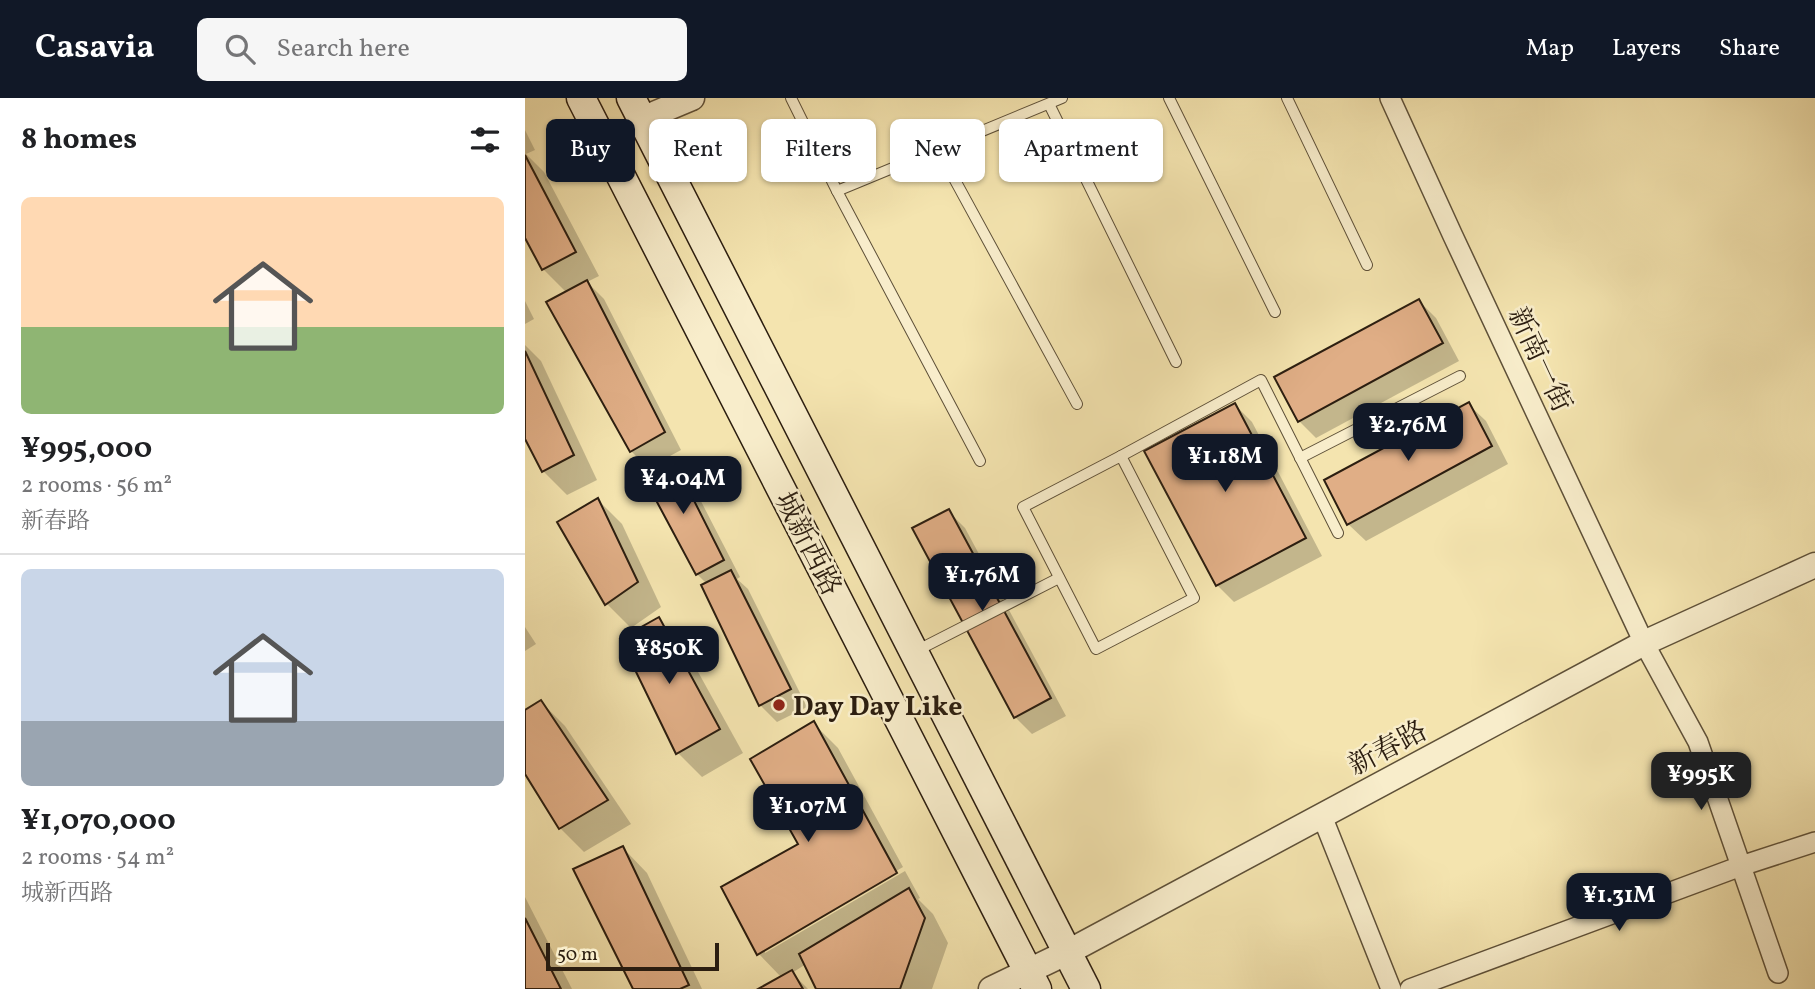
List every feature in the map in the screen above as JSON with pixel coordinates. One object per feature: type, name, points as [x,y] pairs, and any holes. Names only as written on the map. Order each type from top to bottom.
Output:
[{"type":"main road","name":"城新西路","points":[[580,98],[1032,980]]},
{"type":"main road","name":"城新西路","points":[[637,108],[1086,989]]},
{"type":"street","points":[[637,108],[692,98]]},
{"type":"street","name":"新南一街","points":[[1390,98],[1458,249],[1644,643],[1698,742],[1777,973]]},
{"type":"street","name":"新春路","points":[[991,989],[1032,980],[1068,952],[1644,643],[1815,565]]},
{"type":"street","points":[[1322,816],[1391,989]]},
{"type":"street","points":[[1411,989],[1741,866],[1815,842]]},
{"type":"lane","points":[[791,98],[979,461]]},
{"type":"lane","points":[[985,130],[1062,98]]},
{"type":"lane","points":[[1169,98],[1275,312]]},
{"type":"lane","points":[[1287,98],[1367,265]]},
{"type":"lane","points":[[1049,104],[1176,362]]},
{"type":"lane","points":[[837,191],[890,169]]},
{"type":"lane","points":[[956,182],[1077,404]]},
{"type":"lane","points":[[1300,458],[1460,376]]},
{"type":"lane","points":[[1121,456],[1194,598],[1096,649],[1023,507],[1261,380],[1338,533]]},
{"type":"lane","points":[[915,652],[1059,579]]},
{"type":"building","points":[[525,155],[576,252],[542,270],[525,238]]},
{"type":"building","points":[[587,280],[665,432],[630,452],[546,302]]},
{"type":"building","points":[[1419,299],[1443,343],[1298,422],[1274,377]]},
{"type":"building","points":[[525,351],[574,455],[542,472],[525,439]]},
{"type":"building","points":[[1469,402],[1492,446],[1347,525],[1324,480]]},
{"type":"building","points":[[1235,403],[1306,538],[1216,586],[1144,451]]},
{"type":"building","points":[[673,459],[724,560],[696,575],[642,474]]},
{"type":"building","points":[[598,498],[638,582],[605,605],[557,522]]},
{"type":"building","points":[[949,509],[1051,698],[1014,718],[912,528]]},
{"type":"building","points":[[731,570],[791,689],[759,706],[701,585]]},
{"type":"building","points":[[659,617],[720,729],[676,754],[620,639]]},
{"type":"building","points":[[541,700],[608,800],[559,829],[525,774],[525,710]]},
{"type":"building","points":[[814,721],[897,873],[757,955],[721,887],[798,844],[750,759]]},
{"type":"building","points":[[623,846],[689,985],[680,989],[633,989],[573,869]]},
{"type":"building","points":[[909,888],[925,918],[900,989],[816,989],[799,954]]},
{"type":"building","points":[[525,918],[561,989],[525,989]]},
{"type":"building","points":[[792,970],[803,989],[758,989]]},
{"type":"place","name":"Day Day Like","points":[[779,705]]}]
